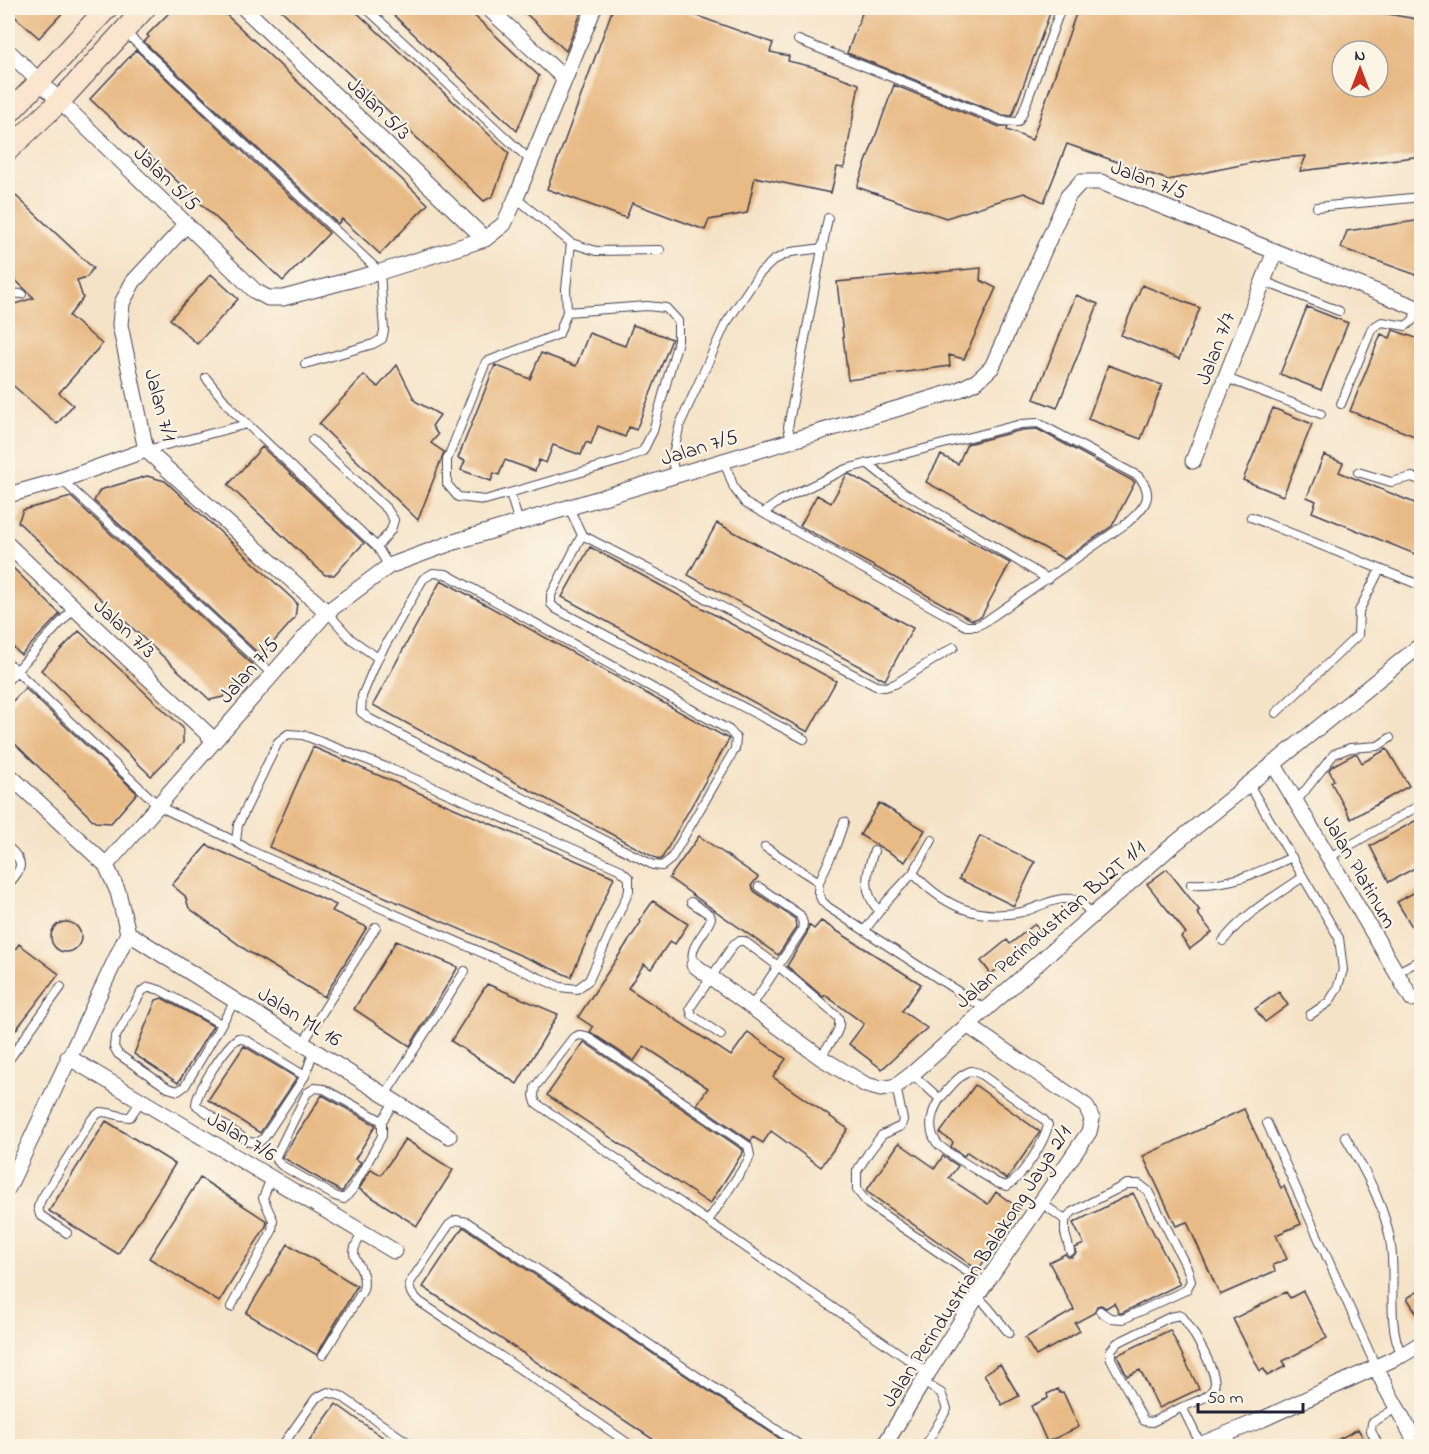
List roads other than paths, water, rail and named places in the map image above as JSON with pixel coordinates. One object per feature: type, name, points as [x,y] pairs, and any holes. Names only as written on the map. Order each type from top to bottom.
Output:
[{"type":"street","points":[[8,114],[107,8]]},
{"type":"street","points":[[8,150],[59,102],[145,8]]},
{"type":"street","name":"Jalan 5/3","points":[[244,8],[485,240]]},
{"type":"street","points":[[488,8],[565,79]]},
{"type":"street","points":[[380,272],[485,240],[504,224],[594,8]]},
{"type":"street","name":"Jalan 5/5","points":[[8,51],[185,226],[255,291],[268,298],[283,298],[380,272]]},
{"type":"street","name":"Jalan 7/5","points":[[106,865],[327,612],[389,566],[422,552],[956,391],[977,381],[992,367],[1068,196],[1081,182],[1101,182],[1419,309]]},
{"type":"street","name":"Jalan 7/1","points":[[185,226],[133,282],[122,303],[120,325],[146,450],[327,612]]},
{"type":"street","name":"Jalan 7/7","points":[[1193,461],[1275,251]]},
{"type":"street","points":[[8,495],[62,480],[146,450]]},
{"type":"street","name":"Jalan 7/3","points":[[8,545],[214,740]]},
{"type":"street","name":"Jalan Perindustrian BJ2T 1/1","points":[[897,1086],[1167,850],[1422,644]]},
{"type":"street","name":"Jalan Platinum","points":[[1273,763],[1412,999]]},
{"type":"street","points":[[8,774],[106,865],[118,892],[128,933],[8,1188]]},
{"type":"street","name":"Jalan ML 16","points":[[128,933],[449,1136]]},
{"type":"street","points":[[694,965],[820,1056],[866,1085],[881,1089],[897,1086]]},
{"type":"street","name":"Jalan Perindustrian Balakong Jaya 2/1","points":[[884,1446],[977,1296],[1089,1132],[1092,1119],[1086,1106],[967,1025]]},
{"type":"street","name":"Jalan 7/6","points":[[68,1057],[394,1251]]},
{"type":"street","points":[[1199,1446],[1402,1355],[1422,1343]]},
{"type":"street","points":[[1376,1366],[1396,1408],[1418,1446]]},
{"type":"lane","points":[[366,8],[531,161]]},
{"type":"lane","points":[[798,40],[1012,123],[1018,122],[1022,115],[1061,8]]},
{"type":"lane","points":[[124,31],[380,272],[384,331],[382,339],[373,344],[304,364]]},
{"type":"lane","points":[[1317,207],[1422,197]]},
{"type":"lane","points":[[516,198],[571,243],[596,251],[660,250]]},
{"type":"lane","points":[[791,440],[788,426],[828,218]]},
{"type":"lane","points":[[567,312],[647,306],[666,308],[678,321],[678,341],[653,431],[643,451],[623,460],[485,500],[458,496],[447,484],[447,460],[486,362],[559,334],[567,312],[566,289],[571,243]]},
{"type":"lane","points":[[675,476],[672,459],[680,424],[724,326],[759,274],[774,260],[791,252],[823,248]]},
{"type":"lane","points":[[1263,281],[1339,311]]},
{"type":"lane","points":[[8,293],[22,294]]},
{"type":"lane","points":[[1341,404],[1372,328],[1382,322],[1406,326],[1413,320],[1419,309]]},
{"type":"lane","points":[[206,378],[232,410],[377,547],[389,566]]},
{"type":"lane","points":[[1226,378],[1321,414]]},
{"type":"lane","points":[[724,461],[734,488],[745,503],[966,626],[976,627],[1127,523],[1141,511],[1148,495],[1147,485],[1138,476],[1038,423],[1021,424],[846,469],[780,501],[763,513]]},
{"type":"lane","points":[[146,450],[247,424]]},
{"type":"lane","points":[[312,440],[387,509],[394,520],[392,530],[377,547]]},
{"type":"lane","points":[[867,463],[903,492],[1048,579]]},
{"type":"lane","points":[[1358,472],[1391,482],[1412,477],[1422,481]]},
{"type":"lane","points":[[62,480],[272,674]]},
{"type":"lane","points":[[510,493],[519,523]]},
{"type":"lane","points":[[570,508],[582,535],[876,686],[885,687],[895,684],[954,647]]},
{"type":"lane","points":[[1251,517],[1422,586]]},
{"type":"lane","points":[[582,535],[551,595],[551,604],[556,609],[804,739]]},
{"type":"lane","points":[[1276,713],[1358,635],[1359,611],[1380,569]]},
{"type":"lane","points":[[433,573],[446,574],[729,730],[736,738],[735,750],[671,859],[662,866],[653,865],[370,719],[361,712],[362,696],[378,658],[423,579],[433,573]]},
{"type":"lane","points":[[8,680],[74,608]]},
{"type":"lane","points":[[327,612],[351,639],[378,658]]},
{"type":"lane","points":[[8,663],[159,806],[259,855],[560,987],[577,989],[589,980],[629,891],[629,879],[619,869],[406,775],[303,735],[288,734],[278,742],[238,825],[236,842]]},
{"type":"lane","points":[[1296,802],[1334,754],[1350,748],[1378,746],[1390,738]]},
{"type":"lane","points":[[1248,783],[1339,938],[1342,970],[1337,989],[1329,1002],[1310,1015]]},
{"type":"lane","points":[[1328,858],[1420,805]]},
{"type":"lane","points":[[843,822],[836,845],[819,882],[818,892],[822,901],[985,1009]]},
{"type":"lane","points":[[865,930],[913,873],[932,840]]},
{"type":"lane","points":[[8,847],[19,856],[21,865],[8,885]]},
{"type":"lane","points":[[765,847],[819,882]]},
{"type":"lane","points":[[874,851],[867,870],[867,888],[871,902],[879,911]]},
{"type":"lane","points":[[1191,884],[1225,883],[1292,857]]},
{"type":"lane","points":[[913,873],[926,888],[948,903],[970,912],[994,915],[1022,912],[1052,902],[1072,899],[1081,902],[1093,916]]},
{"type":"lane","points":[[1223,941],[1249,913],[1303,877]]},
{"type":"lane","points":[[751,1007],[802,930],[803,923],[800,915],[759,887]]},
{"type":"lane","points":[[691,902],[711,918],[692,949],[691,957],[694,965]]},
{"type":"lane","points":[[305,1076],[246,1040],[238,1038],[231,1043],[216,1066],[195,1100],[195,1105],[249,1142],[258,1143],[264,1138],[305,1076],[309,1047],[376,927]]},
{"type":"lane","points":[[721,1035],[692,1015],[690,1008],[734,944],[744,941],[778,966],[838,1017],[841,1023],[840,1029],[820,1056]]},
{"type":"lane","points":[[1396,973],[1422,959]]},
{"type":"lane","points":[[382,1121],[324,1089],[315,1088],[307,1094],[275,1158],[281,1165],[344,1199],[352,1190],[382,1136],[382,1121],[390,1098],[465,971]]},
{"type":"lane","points":[[8,1061],[61,987]]},
{"type":"lane","points":[[221,1024],[160,990],[150,987],[142,991],[115,1038],[114,1047],[118,1054],[168,1088],[178,1091],[185,1086],[236,1000]]},
{"type":"lane","points":[[708,1221],[748,1161],[750,1155],[748,1146],[586,1036],[579,1035],[573,1038],[535,1087],[536,1103],[708,1221],[925,1377],[941,1393],[947,1409],[925,1446]]},
{"type":"lane","points":[[971,1071],[980,1073],[1043,1119],[1048,1125],[1046,1134],[1016,1180],[1007,1185],[997,1183],[938,1144],[931,1128],[932,1113],[940,1099],[962,1074],[971,1071]]},
{"type":"lane","points":[[912,1074],[940,1099]]},
{"type":"lane","points":[[897,1086],[903,1120],[901,1126],[882,1135],[869,1152],[857,1171],[856,1190],[868,1204],[966,1271]]},
{"type":"lane","points":[[67,1233],[40,1215],[38,1208],[42,1197],[92,1119],[100,1112],[130,1117],[141,1101]]},
{"type":"lane","points":[[1267,1123],[1376,1366]]},
{"type":"lane","points":[[1345,1136],[1382,1208],[1389,1228],[1393,1263],[1394,1341],[1402,1355]]},
{"type":"lane","points":[[231,1307],[272,1231],[273,1220],[263,1198],[271,1178]]},
{"type":"lane","points":[[1070,1251],[1065,1233],[1065,1220],[1072,1212],[1127,1184],[1139,1184],[1148,1191],[1188,1270],[1191,1281],[1186,1290],[1123,1319],[1110,1318],[1100,1311]]},
{"type":"lane","points":[[1042,1203],[1065,1220]]},
{"type":"lane","points":[[632,1446],[420,1302],[411,1293],[409,1284],[449,1225],[456,1220],[467,1222],[801,1446]]},
{"type":"lane","points":[[323,1355],[363,1290],[365,1280],[363,1270],[355,1260],[354,1253],[363,1233]]},
{"type":"lane","points":[[977,1296],[1009,1334]]},
{"type":"lane","points":[[1180,1316],[1188,1323],[1216,1376],[1215,1387],[1209,1394],[1182,1407],[1152,1422],[1144,1421],[1111,1359],[1111,1350],[1117,1343],[1170,1317],[1180,1316]]},
{"type":"lane","points":[[282,1446],[316,1398],[328,1392],[341,1396],[413,1446]]},
{"type":"lane","points":[[1182,1407],[1199,1446]]},
{"type":"lane","points":[[1379,1446],[1371,1431],[1372,1423],[1396,1408]]}]
